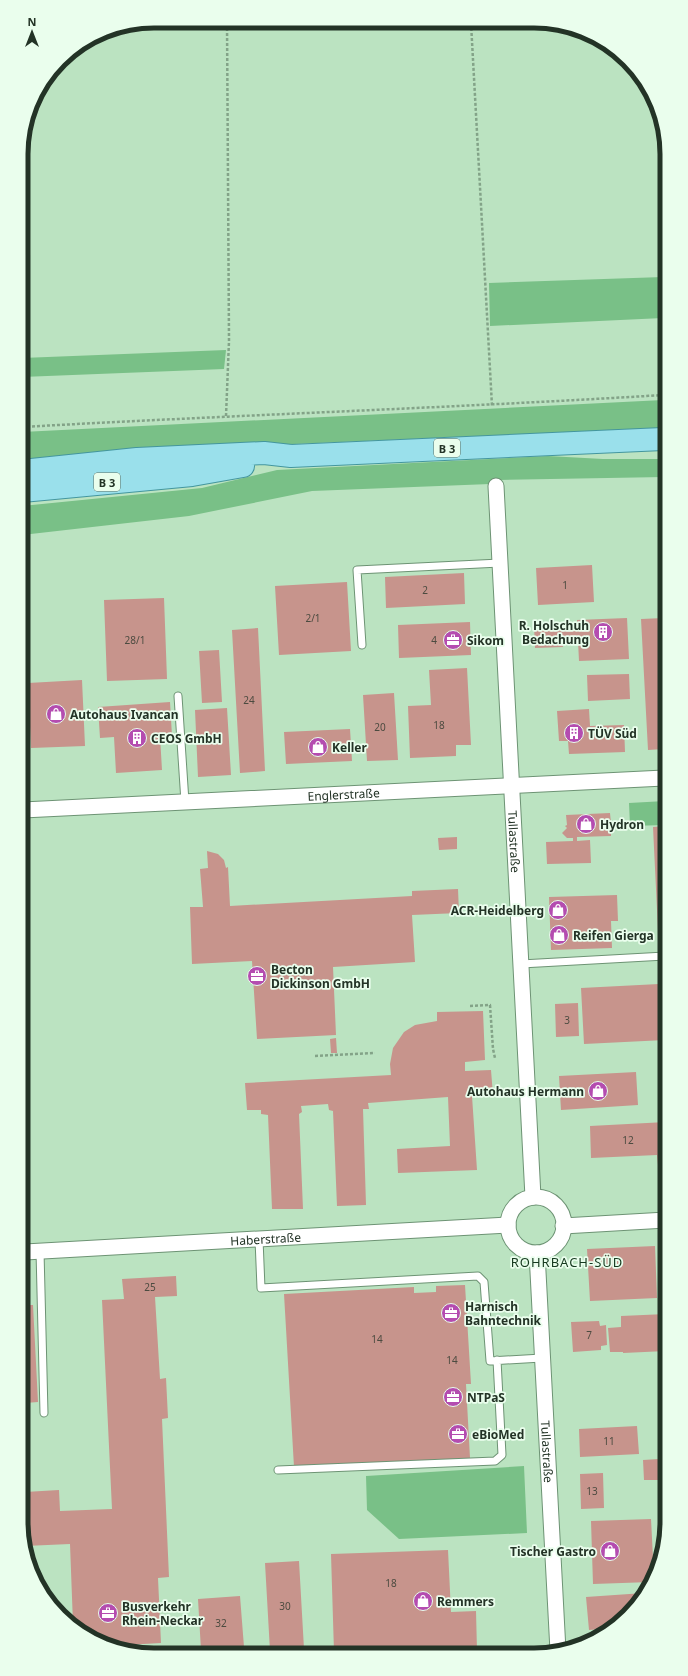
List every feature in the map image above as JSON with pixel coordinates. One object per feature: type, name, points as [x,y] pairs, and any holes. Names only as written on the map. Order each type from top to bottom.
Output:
[{"type":"main road","name":"B 3","points":[[28,470],[137,460],[264,453],[291,456],[660,439]]},
{"type":"main road","name":"B 3","points":[[28,490],[192,475],[265,463],[291,456]]},
{"type":"street","name":"Tullastraße","points":[[496,486],[533,1197]]},
{"type":"street","name":"Englerstraße","points":[[28,810],[660,778]]},
{"type":"street","points":[[533,1197],[544,1199],[554,1204],[561,1214],[563,1226],[561,1237],[554,1246],[537,1253],[526,1251],[518,1247],[511,1238],[508,1225],[510,1213],[516,1205],[523,1200],[533,1197]]},
{"type":"street","points":[[563,1226],[660,1220]]},
{"type":"street","name":"Haberstraße","points":[[28,1252],[508,1225]]},
{"type":"street","name":"Tullastraße","points":[[537,1253],[558,1646]]},
{"type":"lane","points":[[362,645],[357,570],[500,563]]},
{"type":"lane","points":[[178,696],[185,802]]},
{"type":"lane","points":[[521,964],[660,956]]},
{"type":"lane","points":[[258,1240],[261,1288],[478,1276],[484,1282],[490,1361],[542,1358]]},
{"type":"lane","points":[[40,1251],[44,1413]]},
{"type":"lane","points":[[278,1470],[495,1461],[502,1455],[497,1360]]},
{"type":"path","points":[[226,416],[229,341],[227,28]]},
{"type":"path","points":[[471,28],[492,406]]},
{"type":"path","points":[[28,427],[226,416],[492,406],[660,395]]},
{"type":"path","points":[[470,1006],[490,1005],[495,1058]]},
{"type":"path","points":[[315,1056],[375,1053]]},
{"type":"green space","points":[[660,277],[660,318],[490,326],[489,283]]},
{"type":"green space","points":[[226,350],[224,369],[28,377],[28,358]]},
{"type":"green space","points":[[660,400],[660,428],[136,451],[28,461],[28,432]]},
{"type":"green space","points":[[548,456],[603,459],[660,459],[660,477],[499,480],[490,484],[312,491],[189,516],[28,534],[28,505],[202,488],[277,470]]},
{"type":"green space","points":[[660,801],[660,825],[630,826],[629,803]]},
{"type":"green space","points":[[524,1466],[527,1533],[399,1539],[367,1510],[366,1476]]},
{"type":"building","points":[[592,565],[594,602],[538,605],[536,568]]},
{"type":"building","points":[[464,573],[465,604],[386,608],[385,577]]},
{"type":"building","points":[[347,582],[351,651],[279,655],[275,586]]},
{"type":"building","points":[[164,598],[167,679],[107,681],[104,600]]},
{"type":"building","name":"R. Holschuh Bedachung","points":[[627,618],[629,659],[579,661],[578,641],[562,642],[563,647],[535,648],[534,625],[577,623],[577,620]]},
{"type":"building","points":[[660,618],[660,749],[648,750],[641,619]]},
{"type":"building","points":[[470,622],[471,655],[399,658],[398,625]]},
{"type":"building","points":[[258,628],[265,771],[240,773],[232,630]]},
{"type":"building","points":[[219,650],[222,702],[202,703],[199,651]]},
{"type":"building","points":[[467,668],[471,745],[456,745],[456,756],[410,758],[408,706],[431,705],[429,670]]},
{"type":"building","points":[[629,674],[630,699],[588,701],[587,675]]},
{"type":"building","name":"Autohaus Ivancan","points":[[82,680],[85,746],[31,748],[28,683]]},
{"type":"building","points":[[394,693],[398,760],[367,761],[363,695]]},
{"type":"building","name":"CEOS GmbH","points":[[170,702],[172,736],[160,736],[162,770],[116,773],[114,737],[100,738],[98,707]]},
{"type":"building","points":[[227,708],[231,775],[198,777],[195,710]]},
{"type":"building","points":[[589,709],[590,726],[624,725],[625,752],[569,754],[568,741],[559,741],[557,711]]},
{"type":"building","name":"Keller","points":[[350,729],[352,761],[286,764],[284,732]]},
{"type":"building","points":[[610,813],[611,823],[613,824],[611,826],[611,836],[577,837],[577,841],[590,840],[591,863],[547,864],[546,842],[573,841],[573,838],[567,838],[562,833],[567,828],[565,826],[567,825],[566,815]]},
{"type":"building","points":[[660,826],[659,951],[653,827]]},
{"type":"building","points":[[457,837],[457,849],[439,850],[438,838]]},
{"type":"building","points":[[207,851],[218,854],[224,860],[226,868],[228,867],[230,906],[412,896],[412,891],[458,889],[459,913],[412,915],[415,962],[333,967],[336,1035],[257,1039],[252,961],[192,964],[190,907],[203,907],[200,869],[208,868]]},
{"type":"building","points":[[617,895],[618,921],[611,921],[612,948],[551,950],[549,897]]},
{"type":"building","points":[[659,984],[660,1040],[584,1044],[581,988]]},
{"type":"building","points":[[578,1003],[579,1036],[556,1037],[555,1004]]},
{"type":"building","points":[[483,1011],[485,1060],[465,1062],[465,1071],[491,1070],[493,1095],[472,1096],[477,1170],[398,1173],[397,1149],[450,1146],[448,1097],[368,1103],[369,1109],[363,1109],[366,1205],[337,1206],[333,1111],[329,1110],[328,1104],[301,1106],[302,1112],[299,1114],[303,1209],[272,1209],[268,1115],[261,1114],[261,1110],[247,1110],[245,1083],[391,1075],[390,1064],[393,1048],[404,1032],[415,1025],[437,1021],[437,1012]]},
{"type":"building","points":[[336,1038],[337,1053],[331,1053],[330,1039]]},
{"type":"building","name":"Autohaus Hermann","points":[[636,1072],[638,1105],[561,1110],[559,1076]]},
{"type":"building","points":[[660,1122],[660,1165],[658,1165],[657,1155],[591,1158],[590,1126]]},
{"type":"building","points":[[655,1246],[657,1298],[590,1301],[587,1249]]},
{"type":"building","points":[[176,1276],[177,1296],[155,1297],[160,1379],[166,1378],[168,1418],[162,1419],[169,1577],[158,1578],[161,1643],[127,1645],[98,1635],[77,1622],[73,1618],[70,1544],[30,1546],[29,1538],[28,1492],[59,1490],[60,1511],[112,1509],[102,1300],[124,1299],[122,1279]]},
{"type":"building","points":[[465,1285],[471,1384],[466,1384],[470,1458],[294,1467],[284,1294],[414,1287],[414,1293],[436,1292],[436,1286]]},
{"type":"building","points":[[28,1305],[33,1305],[38,1402],[28,1403]]},
{"type":"building","points":[[660,1314],[660,1351],[610,1352],[608,1328],[621,1327],[621,1316]]},
{"type":"building","points":[[599,1321],[600,1326],[606,1325],[607,1345],[601,1346],[601,1350],[573,1352],[571,1322]]},
{"type":"building","points":[[637,1426],[639,1454],[580,1457],[579,1429]]},
{"type":"building","points":[[659,1459],[660,1480],[644,1480],[643,1460]]},
{"type":"building","points":[[603,1473],[604,1508],[581,1509],[580,1474]]},
{"type":"building","points":[[651,1519],[653,1561],[644,1582],[593,1584],[591,1521]]},
{"type":"building","points":[[448,1550],[451,1612],[476,1611],[477,1648],[334,1648],[331,1554]]},
{"type":"building","points":[[299,1561],[304,1648],[270,1648],[265,1563]]},
{"type":"building","points":[[638,1593],[617,1617],[604,1627],[600,1629],[589,1630],[586,1597]]},
{"type":"building","points":[[240,1596],[244,1647],[201,1648],[198,1599]]},
{"type":"place","name":"R. Holschuh Bedachung","points":[[603,632]]},
{"type":"place","name":"Sikom","points":[[453,640]]},
{"type":"place","name":"Autohaus Ivancan","points":[[56,714]]},
{"type":"place","name":"TÜV Süd","points":[[574,733]]},
{"type":"place","name":"CEOS GmbH","points":[[137,738]]},
{"type":"place","name":"Keller","points":[[318,747]]},
{"type":"place","name":"Hydron","points":[[586,824]]},
{"type":"place","name":"ACR-Heidelberg","points":[[558,910]]},
{"type":"place","name":"Reifen Gierga","points":[[559,935]]},
{"type":"place","name":"Becton Dickinson GmbH","points":[[257,976]]},
{"type":"place","name":"Autohaus Hermann","points":[[598,1091]]},
{"type":"place","name":"Harnisch Bahntechnik","points":[[451,1313]]},
{"type":"place","name":"NTPaS","points":[[453,1397]]},
{"type":"place","name":"eBioMed","points":[[458,1434]]},
{"type":"place","name":"Tischer Gastro","points":[[610,1551]]},
{"type":"place","name":"Remmers","points":[[423,1601]]},
{"type":"place","name":"Busverkehr Rhein-Neckar","points":[[108,1613]]},
{"type":"district","name":"ROHRBACH-SÜD","points":[[567,1262]]}]
